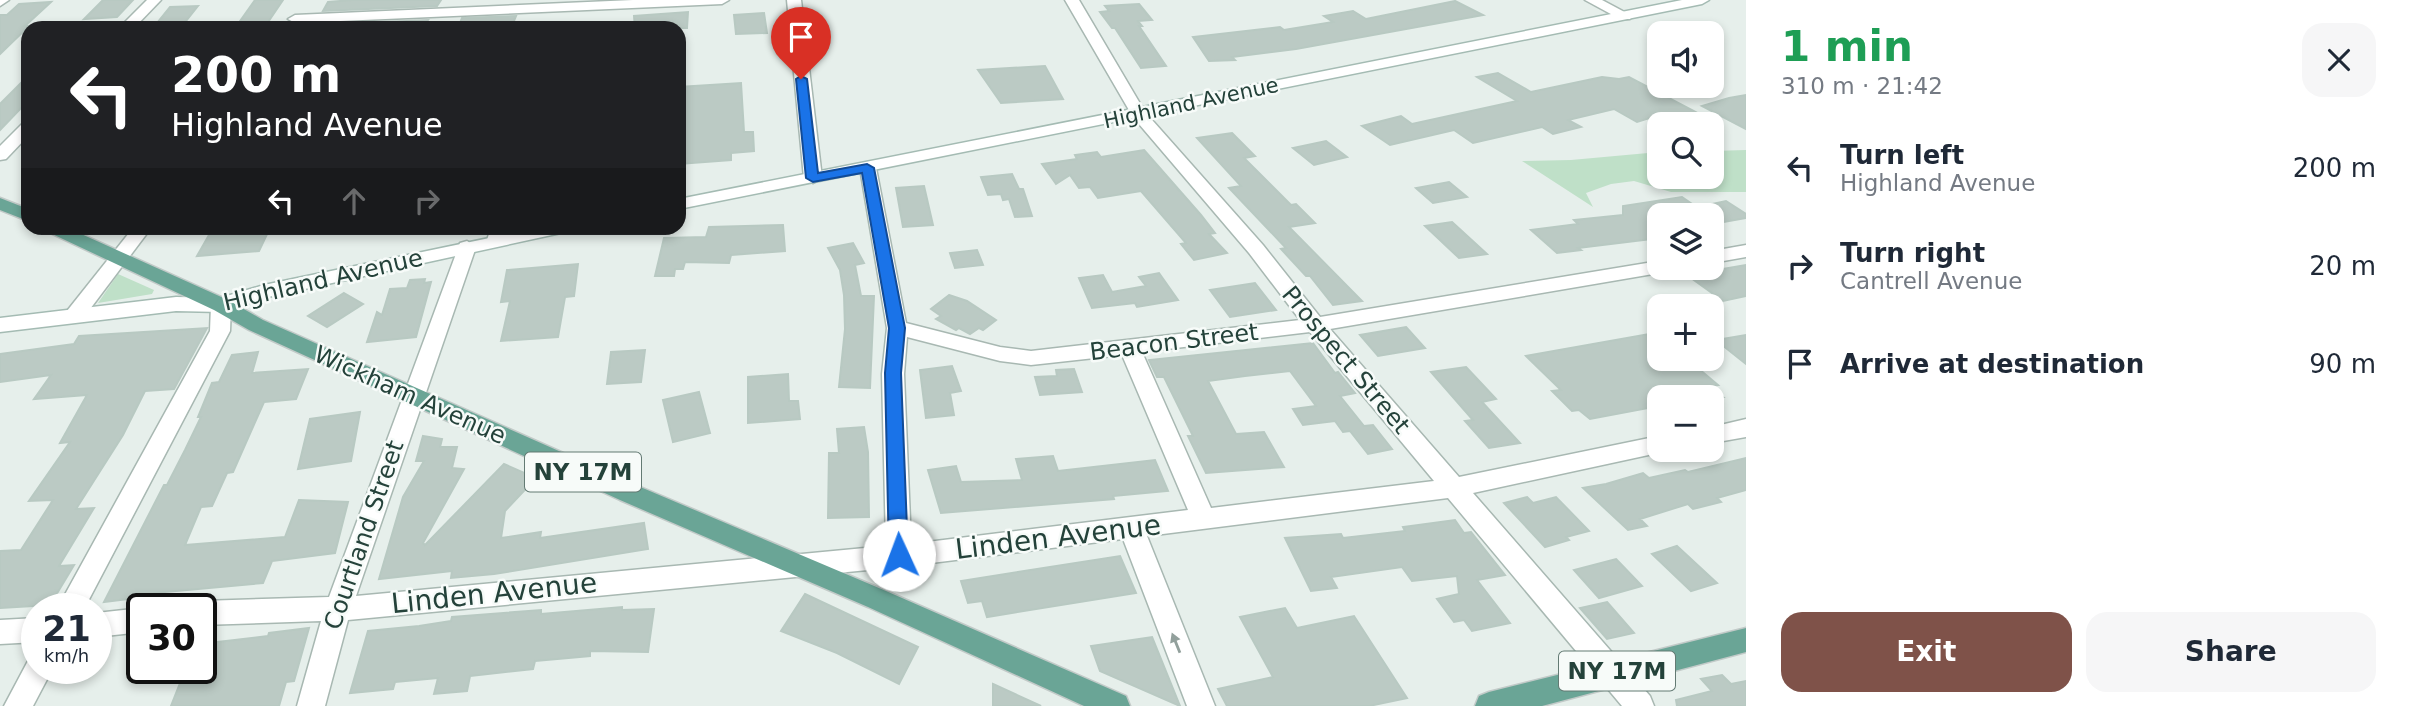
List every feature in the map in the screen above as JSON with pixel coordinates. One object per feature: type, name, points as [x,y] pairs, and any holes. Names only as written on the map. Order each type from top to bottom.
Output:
[{"type":"main road","points":[[0,203],[21,213]]},
{"type":"main road","name":"Wickham Avenue","points":[[69,235],[221,305],[256,326],[1116,706]]},
{"type":"main road","name":"NY 17M","points":[[1489,706],[1746,640]]},
{"type":"street","points":[[133,21],[154,0]]},
{"type":"street","points":[[293,21],[307,0]]},
{"type":"street","points":[[341,21],[561,12],[722,0]]},
{"type":"street","points":[[794,0],[813,178]]},
{"type":"street","name":"Prospect Street","points":[[1072,0],[1139,114],[1256,249],[1315,325],[1640,706]]},
{"type":"street","points":[[1592,0],[1625,16]]},
{"type":"street","name":"Highland Avenue","points":[[686,203],[1702,0]]},
{"type":"street","points":[[0,155],[21,134]]},
{"type":"street","points":[[867,168],[897,328],[893,373],[899,555]]},
{"type":"street","points":[[74,316],[137,235]]},
{"type":"street","name":"Highland Avenue","points":[[0,325],[176,304],[221,305],[264,291],[467,247],[496,235]]},
{"type":"street","name":"Courtland Street","points":[[310,706],[338,609],[467,247]]},
{"type":"street","points":[[1724,255],[1746,251]]},
{"type":"street","name":"Beacon Street","points":[[897,328],[1000,354],[1031,358],[1315,325],[1647,269]]},
{"type":"street","points":[[79,593],[220,331],[221,305]]},
{"type":"street","points":[[1130,348],[1204,520]]},
{"type":"street","points":[[1724,433],[1746,428]]},
{"type":"street","name":"Linden Avenue","points":[[217,613],[338,609],[899,555],[1454,488],[1647,448]]},
{"type":"street","points":[[1131,527],[1201,706]]},
{"type":"street","points":[[0,632],[21,631]]},
{"type":"street","points":[[18,706],[30,684]]},
{"type":"green space","points":[[1746,150],[1746,192],[1671,192],[1661,189],[1724,189],[1724,151]]},
{"type":"green space","points":[[1647,153],[1647,185],[1634,181],[1611,184],[1586,193],[1593,207],[1522,161]]},
{"type":"green space","points":[[118,274],[154,290],[152,294],[98,303]]},
{"type":"building","points":[[103,0],[133,0],[117,17],[84,19]]},
{"type":"building","points":[[255,0],[283,0],[269,21],[240,21]]},
{"type":"building","points":[[441,0],[437,6],[323,11],[328,2]]},
{"type":"building","points":[[1455,1],[1483,15],[1296,49],[1232,57],[1235,60],[1209,61],[1193,37],[1280,27],[1284,30],[1333,22],[1324,16],[1353,11],[1366,19]]},
{"type":"building","points":[[51,2],[30,21],[21,21],[21,34],[0,54],[0,15],[7,15],[19,4]]},
{"type":"building","points":[[1139,4],[1152,20],[1138,21],[1142,26],[1139,26],[1166,66],[1141,68],[1115,28],[1112,28],[1100,12],[1109,11],[1105,6]]},
{"type":"building","points":[[198,6],[186,21],[159,21],[170,7]]},
{"type":"building","points":[[688,12],[687,28],[686,21],[634,21],[634,16]]},
{"type":"building","points":[[764,13],[767,33],[736,34],[734,15]]},
{"type":"building","points":[[516,16],[514,21],[461,21],[462,18]]},
{"type":"building","points":[[1045,66],[1063,99],[1001,103],[978,70]]},
{"type":"building","points":[[1498,73],[1531,92],[1602,77],[1629,77],[1647,86],[1647,98],[1669,98],[1695,112],[1647,112],[1647,119],[1637,122],[1614,109],[1568,120],[1581,127],[1553,134],[1542,127],[1473,143],[1454,130],[1390,145],[1362,126],[1401,116],[1412,124],[1517,101],[1477,77]]},
{"type":"building","points":[[21,83],[21,108],[0,130],[0,104]]},
{"type":"building","points":[[741,83],[744,132],[753,132],[754,151],[731,153],[731,160],[686,163],[686,87]]},
{"type":"building","points":[[1746,95],[1746,129],[1724,118],[1724,112],[1713,112],[1702,106]]},
{"type":"building","points":[[1232,133],[1255,156],[1244,158],[1291,205],[1296,204],[1315,223],[1289,227],[1362,301],[1333,305],[1310,276],[1306,276],[1281,249],[1286,248],[1229,188],[1241,186],[1197,138]]},
{"type":"building","points":[[1326,141],[1347,157],[1314,165],[1293,148]]},
{"type":"building","points":[[1144,150],[1201,215],[1215,233],[1209,234],[1227,253],[1194,260],[1181,244],[1186,243],[1141,191],[1098,198],[1090,187],[1079,188],[1070,175],[1056,184],[1042,164],[1077,159],[1075,155],[1097,152],[1101,157]]},
{"type":"building","points":[[1012,174],[1019,189],[1023,189],[1032,216],[1015,217],[1009,199],[1003,200],[1001,194],[988,195],[981,177]]},
{"type":"building","points":[[1449,182],[1467,197],[1433,203],[1416,188]]},
{"type":"building","points":[[924,186],[933,225],[903,227],[896,188]]},
{"type":"building","points":[[1682,197],[1691,203],[1647,203],[1647,239],[1557,253],[1531,230],[1578,224],[1574,220],[1623,215],[1623,206]]},
{"type":"building","points":[[1726,201],[1746,214],[1746,218],[1724,222],[1724,203],[1717,203]]},
{"type":"building","points":[[1452,222],[1487,254],[1459,258],[1425,226]]},
{"type":"building","points":[[783,225],[785,251],[731,255],[729,263],[685,262],[683,269],[675,269],[674,276],[655,276],[664,238],[706,237],[709,227]]},
{"type":"building","points":[[209,235],[267,235],[259,251],[197,256]]},
{"type":"building","points":[[853,243],[864,263],[855,265],[861,296],[874,296],[870,388],[839,387],[845,329],[844,295],[840,270],[828,248]]},
{"type":"building","points":[[977,250],[983,265],[955,268],[950,253]]},
{"type":"building","points":[[578,264],[574,296],[565,297],[558,337],[501,341],[510,301],[501,302],[507,270]]},
{"type":"building","points":[[1746,265],[1746,296],[1724,301],[1724,294],[1713,294],[1694,280],[1724,280],[1724,269]]},
{"type":"building","points":[[1159,273],[1178,300],[1137,307],[1135,303],[1092,308],[1079,278],[1103,275],[1112,292],[1146,286],[1139,277]]},
{"type":"building","points":[[425,279],[424,283],[431,282],[416,337],[367,342],[377,312],[382,315],[390,289],[407,288],[410,280]]},
{"type":"building","points":[[1255,283],[1276,310],[1230,317],[1210,290]]},
{"type":"building","points":[[344,293],[363,304],[327,327],[308,316]]},
{"type":"building","points":[[949,295],[967,301],[996,320],[983,330],[979,328],[970,334],[959,328],[956,330],[936,319],[941,316],[931,309]]},
{"type":"building","points":[[1406,327],[1425,348],[1378,356],[1360,335]]},
{"type":"building","points":[[207,328],[174,389],[145,391],[123,435],[76,509],[94,508],[59,566],[74,565],[57,593],[21,593],[21,607],[0,608],[0,551],[21,550],[53,500],[29,501],[70,442],[60,443],[87,395],[34,399],[51,375],[0,382],[0,354],[74,344],[79,336]]},
{"type":"building","points":[[1647,334],[1647,371],[1701,371],[1718,385],[1647,385],[1647,408],[1590,419],[1579,410],[1572,411],[1552,391],[1561,390],[1526,356]]},
{"type":"building","points":[[1746,335],[1746,364],[1724,346],[1724,339]]},
{"type":"building","points":[[1313,343],[1335,373],[1338,372],[1355,393],[1340,396],[1364,426],[1373,425],[1392,449],[1368,454],[1350,431],[1343,432],[1335,421],[1303,425],[1293,409],[1316,406],[1290,371],[1245,376],[1208,381],[1236,434],[1264,432],[1284,467],[1206,473],[1188,436],[1193,436],[1164,377],[1157,377],[1149,360]]},
{"type":"building","points":[[645,350],[641,382],[607,384],[611,352]]},
{"type":"building","points":[[258,352],[252,373],[308,369],[296,399],[264,402],[233,472],[227,473],[212,506],[201,507],[185,545],[285,537],[299,500],[348,502],[335,553],[272,561],[263,583],[126,593],[126,599],[112,601],[112,593],[109,593],[185,450],[201,417],[198,417],[212,383],[219,382],[232,355]]},
{"type":"building","points":[[952,366],[961,391],[950,393],[954,415],[926,418],[920,370]]},
{"type":"building","points":[[1466,367],[1496,399],[1482,402],[1520,443],[1489,448],[1465,421],[1473,420],[1431,372]]},
{"type":"building","points":[[1074,369],[1082,392],[1040,395],[1035,377],[1057,376],[1056,370]]},
{"type":"building","points":[[788,374],[789,401],[798,401],[800,419],[748,423],[748,377]]},
{"type":"building","points":[[699,392],[710,433],[673,442],[663,400]]},
{"type":"building","points":[[360,412],[351,461],[298,469],[310,419]]},
{"type":"building","points":[[864,427],[868,452],[869,517],[828,518],[829,453],[839,453],[837,429]]},
{"type":"building","points":[[423,436],[442,439],[440,447],[457,447],[452,468],[464,469],[423,543],[425,545],[504,464],[536,478],[505,511],[501,538],[541,532],[540,538],[644,523],[648,549],[494,574],[451,578],[452,571],[379,579],[403,497],[424,461],[416,461]]},
{"type":"building","points":[[1053,456],[1058,471],[1155,460],[1168,491],[1113,496],[1114,499],[941,513],[928,470],[956,466],[961,482],[1022,480],[1016,459]]},
{"type":"building","points":[[1746,458],[1746,490],[1717,498],[1721,502],[1693,509],[1688,504],[1640,519],[1647,526],[1628,530],[1583,488],[1643,473],[1649,478]]},
{"type":"building","points":[[1527,497],[1533,503],[1556,497],[1589,531],[1566,537],[1569,540],[1545,547],[1504,503]]},
{"type":"building","points":[[1455,520],[1464,533],[1471,532],[1505,575],[1477,580],[1510,623],[1472,631],[1464,620],[1454,622],[1437,599],[1459,594],[1457,576],[1412,581],[1402,567],[1331,577],[1337,588],[1311,591],[1285,538],[1341,534],[1343,538],[1405,531],[1403,527]]},
{"type":"building","points":[[1677,546],[1717,583],[1691,591],[1652,554]]},
{"type":"building","points":[[1120,556],[1136,593],[987,617],[982,601],[968,603],[961,581]]},
{"type":"building","points":[[1616,559],[1642,586],[1599,598],[1574,570]]},
{"type":"building","points":[[805,594],[918,647],[899,684],[837,653],[781,631]]},
{"type":"building","points":[[1607,602],[1634,633],[1607,639],[1580,608]]},
{"type":"building","points":[[622,607],[622,610],[654,609],[648,652],[590,651],[590,656],[535,661],[533,669],[470,676],[467,691],[434,694],[438,678],[395,682],[393,689],[350,693],[368,631],[451,621],[452,617],[541,610],[541,614]]},
{"type":"building","points":[[1285,608],[1297,628],[1354,616],[1407,698],[1369,706],[1227,706],[1218,689],[1273,677],[1240,617]]},
{"type":"building","points":[[309,628],[294,681],[286,682],[279,706],[171,706],[180,684],[217,684],[217,642],[268,636],[269,633]]},
{"type":"building","points":[[1152,637],[1180,706],[1100,671],[1091,646]]},
{"type":"building","points":[[1722,675],[1731,684],[1746,681],[1746,706],[1677,706],[1676,700],[1712,691],[1701,679]]},
{"type":"building","points":[[993,684],[1041,706],[993,706]]},
{"type":"route","points":[[801,79],[813,178],[867,168],[897,328],[893,373],[899,555]]}]
